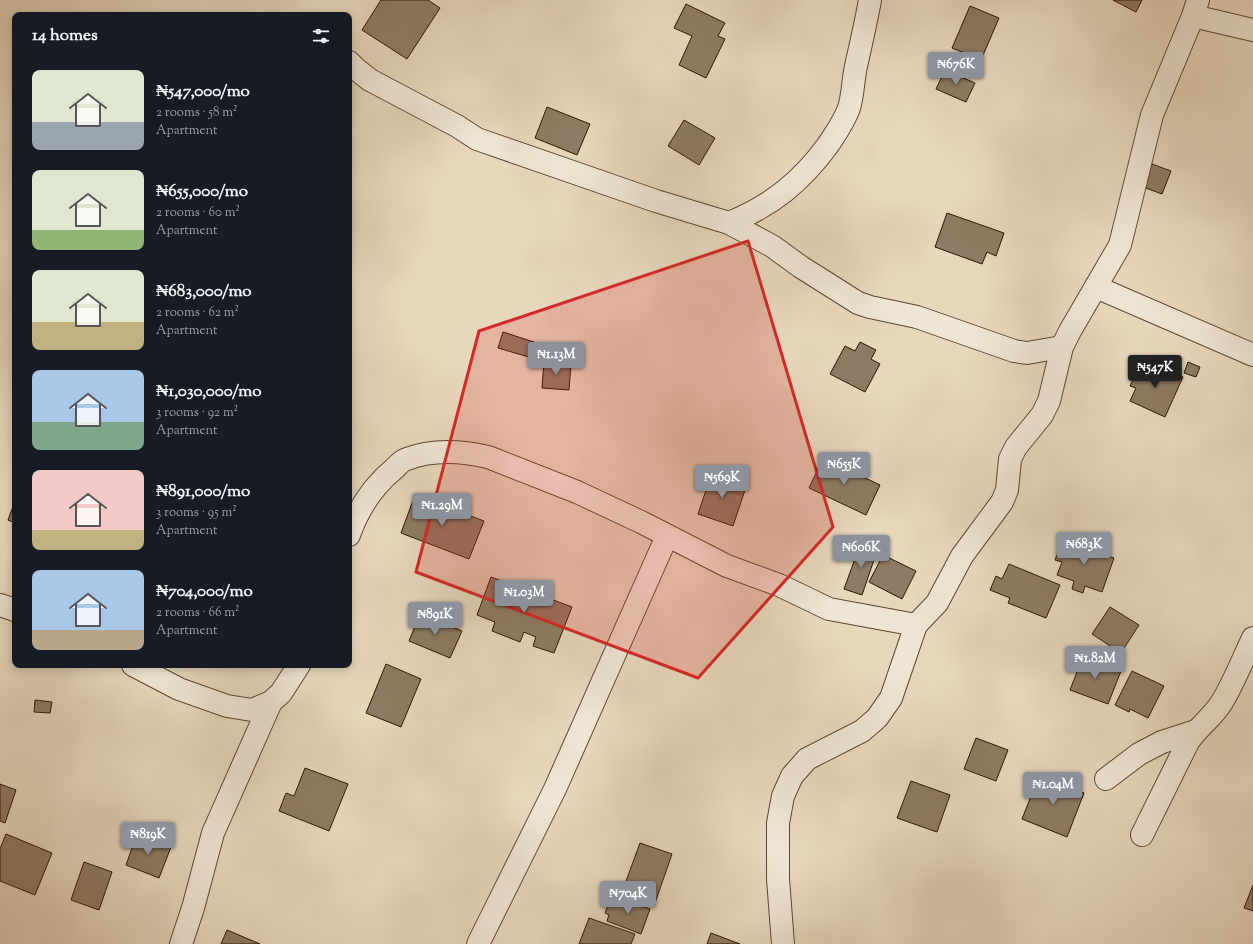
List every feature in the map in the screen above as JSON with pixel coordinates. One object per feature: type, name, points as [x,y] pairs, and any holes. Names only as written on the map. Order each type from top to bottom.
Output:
[{"type":"street","points":[[729,223],[748,216],[775,200],[800,179],[819,158],[843,124],[849,107],[870,0]]},
{"type":"street","points":[[783,944],[778,879],[778,823],[783,796],[792,776],[807,759],[862,731],[877,718],[891,698],[916,625],[937,603],[962,556],[1002,502],[1007,490],[1010,459],[1016,447],[1042,415],[1049,401],[1062,348],[1070,331],[1120,245],[1152,115],[1160,91],[1196,8],[1253,30]]},
{"type":"street","points":[[352,65],[370,80],[457,126],[477,139],[656,201],[729,223],[772,246],[801,267],[858,303],[917,317],[1014,351],[1027,353],[1062,348]]},
{"type":"street","points":[[1096,287],[1253,355]]},
{"type":"street","points":[[352,528],[365,501],[384,476],[406,459],[432,452],[474,454],[488,457],[577,492],[727,566],[779,585],[829,609],[916,625]]},
{"type":"street","points":[[478,944],[555,789],[667,536]]},
{"type":"street","points":[[0,605],[12,609]]},
{"type":"street","points":[[1142,835],[1188,742],[1196,731],[1212,716],[1222,702],[1253,638]]},
{"type":"street","points":[[139,668],[179,689],[227,706],[252,710],[271,702],[282,693],[297,668]]},
{"type":"street","points":[[181,944],[193,908],[214,833],[271,702]]},
{"type":"street","points":[[1106,780],[1139,754],[1162,742],[1196,731]]},
{"type":"highlighted area","points":[[748,241],[833,527],[698,678],[416,572],[479,331]]},
{"type":"building","points":[[381,0],[428,0],[440,8],[407,59],[362,30]]},
{"type":"building","points":[[1113,0],[1142,0],[1136,12]]},
{"type":"building","points":[[686,4],[725,23],[718,36],[725,39],[706,78],[679,65],[692,36],[674,28]]},
{"type":"building","points":[[970,6],[999,18],[981,60],[952,48]]},
{"type":"building","points":[[945,70],[975,83],[966,102],[936,89]]},
{"type":"building","points":[[547,107],[590,124],[577,155],[535,138]]},
{"type":"building","points":[[684,120],[715,138],[699,165],[668,146]]},
{"type":"building","points":[[1152,164],[1171,171],[1162,194],[1143,187]]},
{"type":"building","points":[[947,213],[1004,233],[996,256],[987,252],[982,264],[935,247]]},
{"type":"building","points":[[503,332],[537,343],[532,358],[498,348]]},
{"type":"building","points":[[860,342],[876,350],[871,359],[880,364],[865,392],[830,374],[845,346],[855,351]]},
{"type":"building","points":[[544,361],[571,364],[569,390],[542,388]]},
{"type":"building","points":[[1149,362],[1183,377],[1165,417],[1130,401],[1136,388],[1130,386],[1138,369],[1144,372]]},
{"type":"building","points":[[1188,362],[1200,367],[1196,377],[1184,373]]},
{"type":"building","points":[[823,458],[880,485],[866,515],[809,488]]},
{"type":"building","points":[[712,472],[747,484],[733,526],[698,514]]},
{"type":"building","points":[[415,495],[484,521],[469,559],[401,533]]},
{"type":"building","points":[[12,509],[12,522],[8,520]]},
{"type":"building","points":[[1063,539],[1114,558],[1102,592],[1085,586],[1083,593],[1072,589],[1074,581],[1057,575],[1062,562],[1055,560]]},
{"type":"building","points":[[861,542],[878,548],[862,595],[844,589]]},
{"type":"building","points":[[883,555],[916,571],[902,599],[869,582]]},
{"type":"building","points":[[1009,564],[1060,585],[1046,618],[1008,603],[1010,598],[990,590],[996,576],[1002,579]]},
{"type":"building","points":[[491,577],[572,607],[554,653],[533,646],[536,637],[524,632],[520,642],[492,631],[495,622],[477,615]]},
{"type":"building","points":[[1110,607],[1139,625],[1121,653],[1092,634]]},
{"type":"building","points":[[420,614],[462,631],[450,658],[409,641]]},
{"type":"building","points":[[1083,656],[1121,671],[1108,704],[1070,690]]},
{"type":"building","points":[[386,664],[421,679],[401,727],[366,713]]},
{"type":"building","points":[[1132,671],[1164,686],[1148,718],[1130,709],[1129,712],[1115,705]]},
{"type":"building","points":[[35,700],[52,702],[50,713],[34,712]]},
{"type":"building","points":[[976,738],[1008,750],[996,781],[964,769]]},
{"type":"building","points":[[305,768],[348,784],[329,831],[279,811],[286,793],[294,796]]},
{"type":"building","points":[[1039,776],[1084,793],[1067,837],[1022,819]]},
{"type":"building","points":[[911,781],[950,795],[937,832],[897,818]]},
{"type":"building","points":[[0,784],[16,790],[5,823],[0,821]]},
{"type":"building","points":[[6,834],[52,853],[35,895],[0,881],[0,849]]},
{"type":"building","points":[[137,834],[171,847],[159,878],[126,865]]},
{"type":"building","points":[[640,843],[672,854],[655,903],[622,892]]},
{"type":"building","points":[[84,862],[112,872],[99,910],[71,900]]},
{"type":"building","points":[[1253,885],[1253,911],[1244,908]]},
{"type":"building","points":[[616,897],[650,909],[641,934],[607,921],[609,915],[605,913],[609,903],[613,905]]},
{"type":"building","points":[[589,918],[635,934],[631,944],[579,944]]},
{"type":"building","points":[[227,930],[260,944],[221,944]]},
{"type":"building","points":[[711,933],[740,944],[707,944]]}]
